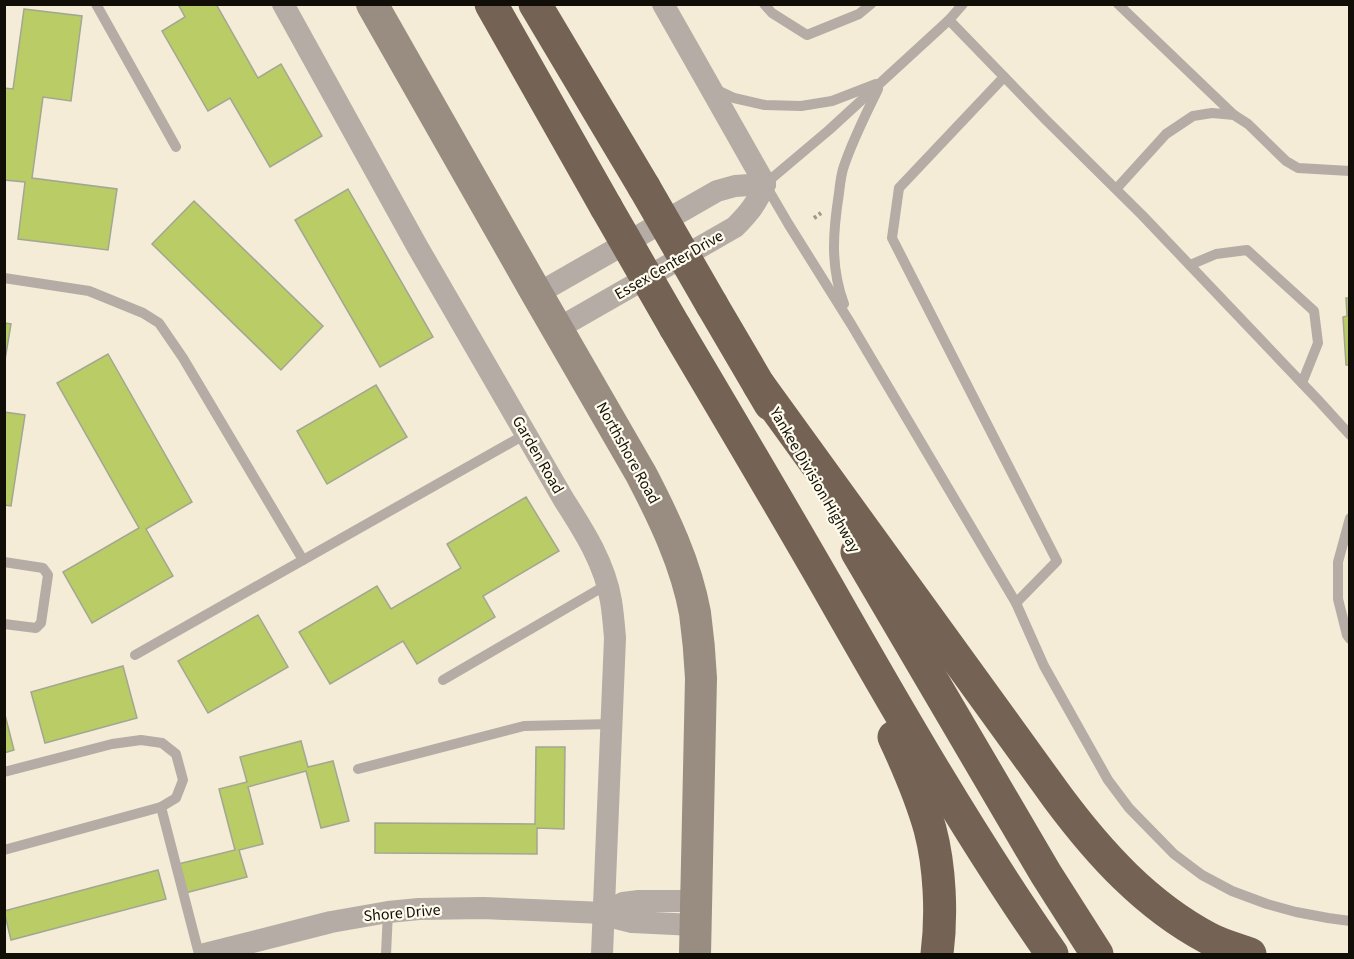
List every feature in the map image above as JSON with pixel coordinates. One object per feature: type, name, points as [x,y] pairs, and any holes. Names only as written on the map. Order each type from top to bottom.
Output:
[{"type":"highway","points":[[491,4],[675,327],[900,713],[989,861],[1052,954]]},
{"type":"highway","name":"Yankee Division Highway","points":[[536,4],[1046,874],[1097,954]]},
{"type":"highway","points":[[759,385],[1058,798],[1101,852],[1153,902],[1183,923],[1209,938],[1250,954]]},
{"type":"highway","points":[[787,517],[893,734],[919,797],[930,830],[936,861],[940,918],[937,954]]},
{"type":"street","name":"Garden Road","points":[[283,4],[417,246],[564,500],[585,532],[608,584],[615,638],[602,954]]},
{"type":"street","name":"Northshore Road","points":[[372,4],[641,474],[655,500],[677,552],[694,612],[701,678],[696,927]]},
{"type":"street","points":[[537,294],[717,191],[735,186],[765,184],[663,4]]},
{"type":"street","name":"Essex Center Drive","points":[[557,329],[735,227],[757,201],[765,184]]},
{"type":"street","name":"Shore Drive","points":[[205,954],[331,922],[419,909],[604,912],[623,903],[639,901],[696,927]]},
{"type":"lane","points":[[96,4],[176,147]]},
{"type":"lane","points":[[764,4],[772,13],[807,35],[860,14],[872,4]]},
{"type":"lane","points":[[850,4],[860,14]]},
{"type":"lane","points":[[963,4],[949,20],[882,82],[765,184],[851,324],[1016,603],[1044,666],[1108,780],[1129,808],[1174,854],[1202,875],[1232,891],[1296,912],[1350,921]]},
{"type":"lane","points":[[1118,4],[1234,115],[1248,124],[1286,161],[1298,168],[1350,171]]},
{"type":"lane","points":[[949,20],[1045,119],[1117,188],[1350,435]]},
{"type":"lane","points":[[1004,77],[899,188],[892,238],[1057,561],[1016,603]]},
{"type":"lane","points":[[709,86],[734,98],[765,105],[801,106],[832,101],[882,82]]},
{"type":"lane","points":[[851,324],[837,286],[833,246],[836,209],[843,168],[858,130],[882,82]]},
{"type":"lane","points":[[1117,188],[1166,134],[1192,116],[1212,113],[1234,115]]},
{"type":"lane","points":[[1190,265],[1216,254],[1247,250],[1314,311],[1318,344],[1302,382]]},
{"type":"lane","points":[[4,278],[89,291],[143,312],[159,323],[177,349],[303,560]]},
{"type":"lane","points":[[135,655],[526,434]]},
{"type":"lane","points":[[1350,518],[1338,562],[1338,599],[1350,639]]},
{"type":"lane","points":[[4,562],[42,568],[48,575],[41,623],[36,628],[4,624]]},
{"type":"lane","points":[[443,680],[608,584]]},
{"type":"lane","points":[[358,769],[524,726],[612,724]]},
{"type":"lane","points":[[4,772],[112,744],[141,740],[162,743],[176,754],[183,780],[176,798],[161,807],[4,850]]},
{"type":"lane","points":[[161,807],[199,954]]},
{"type":"lane","points":[[386,954],[387,912]]},
{"type":"building","points":[[178,4],[216,4],[258,78],[281,64],[322,136],[270,167],[230,98],[208,111],[162,31],[185,17]]},
{"type":"building","points":[[24,9],[82,16],[71,101],[43,97],[32,178],[117,189],[108,250],[18,239],[25,182],[4,180],[4,88],[13,89]]},
{"type":"building","points":[[348,189],[433,337],[380,367],[295,220]]},
{"type":"building","points":[[194,201],[323,326],[281,370],[152,244]]},
{"type":"building","points":[[1346,298],[1350,298],[1350,365],[1346,365],[1343,317],[1347,316]]},
{"type":"building","points":[[4,323],[11,324],[4,366]]},
{"type":"building","points":[[108,354],[192,502],[146,529],[173,576],[92,623],[63,572],[139,528],[57,383]]},
{"type":"building","points":[[376,385],[407,437],[327,484],[297,431]]},
{"type":"building","points":[[4,412],[25,415],[11,506],[4,505]]},
{"type":"building","points":[[526,497],[559,551],[483,596],[495,617],[417,664],[403,641],[330,684],[299,632],[377,586],[391,609],[461,568],[447,544]]},
{"type":"building","points":[[258,615],[288,667],[208,713],[178,661]]},
{"type":"building","points":[[123,666],[137,718],[45,743],[31,692]]},
{"type":"building","points":[[4,711],[14,750],[4,753]]},
{"type":"building","points":[[301,741],[308,767],[333,761],[349,821],[321,828],[306,771],[248,787],[263,844],[239,850],[247,877],[185,893],[178,864],[235,850],[219,789],[247,782],[240,757]]},
{"type":"building","points":[[536,747],[565,747],[564,829],[537,828],[537,854],[375,853],[375,823],[535,824]]},
{"type":"building","points":[[158,870],[166,899],[11,940],[4,911]]}]
